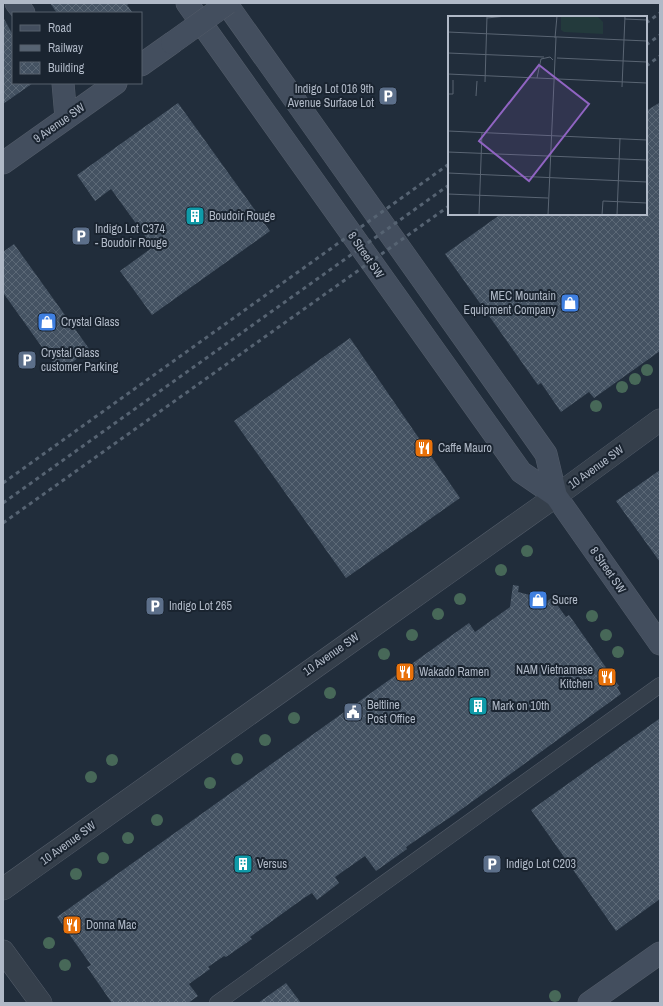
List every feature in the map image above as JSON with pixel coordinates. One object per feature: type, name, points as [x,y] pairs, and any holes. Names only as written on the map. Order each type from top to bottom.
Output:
[{"type":"main road","points":[[16,3],[23,12]]},
{"type":"main road","name":"8 Street SW","points":[[187,3],[521,472],[556,496],[660,644]]},
{"type":"main road","points":[[142,64],[227,3]]},
{"type":"main road","name":"8 Street SW","points":[[227,3],[546,454],[556,496]]},
{"type":"main road","points":[[63,84],[66,118]]},
{"type":"main road","name":"9 Avenue SW","points":[[3,163],[115,84]]},
{"type":"main road","points":[[589,1003],[660,953]]},
{"type":"street","name":"10 Avenue SW","points":[[3,889],[556,496],[660,420]]},
{"type":"street","points":[[3,951],[41,1003]]},
{"type":"lane","points":[[216,1003],[660,685]]},
{"type":"building","points":[[50,3],[130,3],[127,5],[132,12],[56,12]]},
{"type":"building","points":[[3,17],[12,33],[12,84],[32,84],[3,104]]},
{"type":"building","name":"Boudoir Rouge","points":[[178,103],[270,231],[152,315],[120,271],[153,247],[111,189],[95,201],[77,175]]},
{"type":"building","name":"MEC Mountain Equipment Company","points":[[659,103],[660,351],[594,398],[589,392],[561,412],[541,383],[538,385],[445,254],[500,215],[647,215],[647,110]]},
{"type":"building","name":"Crystal Glass","points":[[14,244],[90,350],[59,371],[4,294],[3,295],[3,252]]},
{"type":"building","points":[[350,338],[460,498],[346,578],[234,421]]},
{"type":"building","points":[[660,470],[660,562],[616,501]]},
{"type":"building","points":[[513,585],[519,586],[518,592],[530,595],[533,591],[547,601],[552,598],[566,617],[569,615],[619,686],[617,687],[621,694],[455,814],[406,847],[407,849],[376,871],[365,856],[335,877],[339,883],[317,900],[312,893],[304,898],[250,937],[252,939],[226,957],[224,956],[208,967],[210,969],[189,984],[198,996],[188,1003],[112,1003],[87,967],[91,965],[57,917],[469,623],[475,632],[510,607]]},
{"type":"building","points":[[659,719],[660,899],[616,931],[531,810]]},
{"type":"building","points":[[286,983],[301,1003],[258,1003]]},
{"type":"railway","points":[[647,22],[660,13]]},
{"type":"railway","points":[[647,44],[660,35]]},
{"type":"railway","points":[[647,65],[660,56]]},
{"type":"railway","points":[[3,483],[448,165]]},
{"type":"railway","points":[[3,503],[448,186]]},
{"type":"railway","points":[[3,523],[448,207]]},
{"type":"place","name":"Indigo Lot 016 9th Avenue Surface Lot","points":[[388,96]]},
{"type":"place","name":"Boudoir Rouge","points":[[195,216]]},
{"type":"place","name":"Indigo Lot C374 - Boudoir Rouge","points":[[81,236]]},
{"type":"place","name":"MEC Mountain Equipment Company","points":[[570,303]]},
{"type":"place","name":"Crystal Glass","points":[[47,322]]},
{"type":"place","name":"Crystal Glass customer Parking","points":[[27,360]]},
{"type":"place","name":"Caffe Mauro","points":[[424,448]]},
{"type":"place","name":"Sucre","points":[[538,600]]},
{"type":"place","name":"Indigo Lot 265","points":[[155,606]]},
{"type":"place","name":"Wakado Ramen","points":[[405,672]]},
{"type":"place","name":"NAM Vietnamese Kitchen","points":[[607,677]]},
{"type":"place","name":"Mark on 10th","points":[[478,706]]},
{"type":"place","name":"Beltline Post Office","points":[[353,712]]},
{"type":"place","name":"Versus","points":[[243,864]]},
{"type":"place","name":"Indigo Lot C203","points":[[492,864]]},
{"type":"place","name":"Donna Mac","points":[[72,925]]}]
